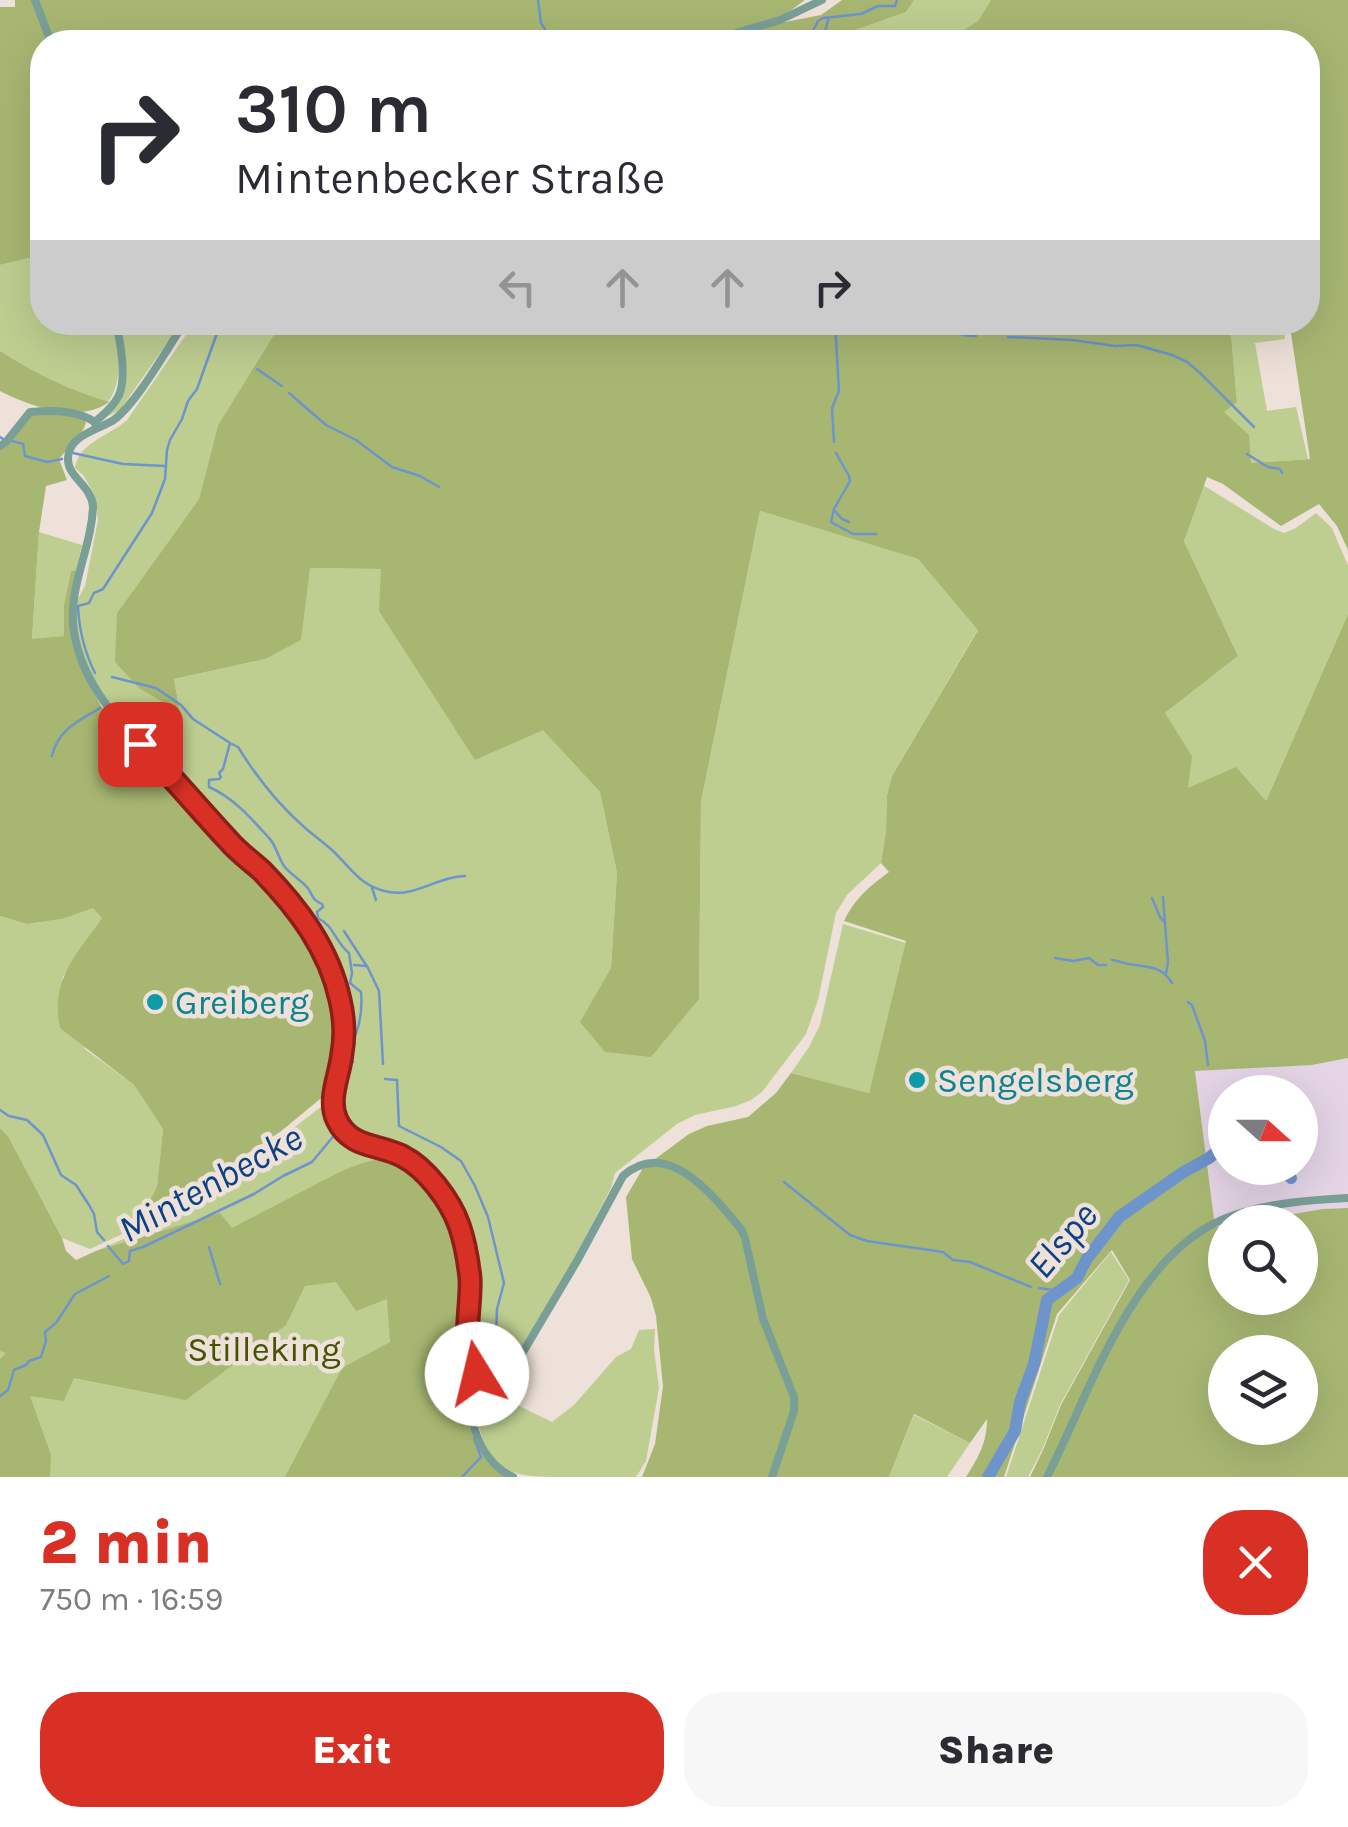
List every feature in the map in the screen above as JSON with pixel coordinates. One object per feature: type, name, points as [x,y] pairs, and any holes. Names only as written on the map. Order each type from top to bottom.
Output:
[{"type":"street","points":[[35,0],[46,30]]},
{"type":"street","points":[[746,30],[780,20],[822,0]]},
{"type":"street","points":[[118,335],[121,388],[115,402],[72,447],[68,458],[71,471],[89,491],[93,506],[74,601],[73,629],[80,658],[103,702],[230,844],[292,904],[314,936],[332,973],[341,1004],[343,1049],[333,1094],[338,1122],[358,1142],[396,1153],[411,1162],[444,1197],[458,1221],[470,1277],[468,1358],[473,1372],[468,1388],[478,1438],[488,1459],[513,1477]]},
{"type":"street","points":[[0,446],[33,411],[81,414],[96,425],[108,424],[120,415],[176,335]]},
{"type":"street","points":[[473,1372],[492,1376],[513,1369],[623,1176],[645,1163],[674,1167],[697,1181],[745,1238],[763,1320],[794,1397],[794,1411],[772,1477]]},
{"type":"street","points":[[1048,1477],[1119,1326],[1167,1257],[1195,1233],[1232,1215],[1278,1204],[1348,1198]]},
{"type":"shaded area","points":[[1348,1058],[1348,1208],[1212,1205],[1210,1185],[1318,1185],[1318,1075],[1208,1075],[1208,1173],[1195,1070],[1312,1065]]},
{"type":"green space","points":[[15,0],[805,0],[775,24],[821,15],[842,0],[914,0],[906,12],[856,30],[30,30],[30,258],[0,265],[0,7],[15,7]]},
{"type":"green space","points":[[914,0],[991,0],[978,21],[963,30],[856,30],[906,12]]},
{"type":"green space","points":[[991,0],[1348,0],[1348,550],[1337,526],[1319,504],[1281,526],[1207,477],[1184,541],[1238,656],[1165,713],[1192,756],[1188,788],[1236,767],[1266,801],[1348,614],[1348,1058],[1312,1065],[1195,1071],[1212,1205],[1208,1205],[1208,1315],[1318,1315],[1318,1210],[1348,1208],[1348,1477],[1030,1477],[1061,1405],[1130,1280],[1112,1250],[1057,1314],[1004,1477],[966,1477],[981,1450],[987,1419],[970,1443],[914,1414],[889,1477],[642,1477],[655,1444],[663,1386],[656,1316],[632,1259],[626,1197],[643,1168],[689,1134],[748,1117],[776,1093],[791,1073],[869,1093],[906,941],[844,921],[863,894],[889,872],[881,863],[892,776],[978,630],[918,559],[760,511],[701,802],[699,999],[651,1057],[605,1052],[580,1022],[611,968],[617,873],[600,792],[543,730],[475,760],[379,611],[381,569],[310,568],[301,640],[265,659],[174,679],[180,712],[140,689],[115,662],[117,613],[199,499],[218,425],[274,335],[1231,335],[1237,402],[1224,412],[1249,435],[1251,463],[1310,459],[1291,335],[1320,335],[1320,30],[963,30],[978,21]]},
{"type":"green space","points":[[30,258],[30,335],[116,335],[118,376],[108,402],[52,380],[0,351],[0,265]]},
{"type":"green space","points":[[122,335],[173,335],[120,410],[100,420],[119,388]]},
{"type":"green space","points":[[186,335],[274,335],[218,425],[199,499],[117,613],[180,711],[174,679],[265,659],[310,568],[382,569],[543,729],[600,792],[617,873],[611,968],[581,1022],[699,999],[701,802],[760,511],[918,559],[978,629],[892,776],[881,863],[847,895],[836,913],[818,1000],[806,1034],[762,1092],[736,1106],[695,1115],[677,1124],[615,1173],[570,1266],[514,1360],[503,1369],[481,1372],[472,1364],[473,1280],[460,1221],[414,1160],[397,1149],[363,1140],[339,1120],[336,1111],[345,1023],[325,949],[264,869],[142,742],[103,698],[92,679],[75,631],[75,604],[85,586],[98,520],[93,492],[75,468],[88,446],[127,420]]},
{"type":"green space","points":[[1231,335],[1284,335],[1285,339],[1255,343],[1267,411],[1296,407],[1308,459],[1266,462],[1258,488],[1226,422],[1193,367],[1237,402]]},
{"type":"green space","points":[[0,351],[53,380],[109,402],[83,412],[69,412],[12,397],[0,391]]},
{"type":"green space","points":[[35,414],[63,414],[86,423],[59,459],[67,480],[46,486],[32,639],[64,636],[64,604],[71,571],[76,571],[71,602],[87,680],[101,706],[137,749],[186,796],[222,841],[258,871],[305,927],[331,983],[340,1048],[325,1095],[280,1132],[131,1230],[157,1186],[163,1129],[134,1085],[60,1028],[58,1011],[68,969],[102,918],[93,908],[62,919],[27,924],[0,916],[0,448]]},
{"type":"green space","points":[[1203,485],[1284,533],[1316,513],[1332,528],[1348,566],[1348,614],[1266,801],[1187,788],[1165,713],[1238,656],[1184,541]]},
{"type":"green space","points":[[39,532],[82,545],[64,604],[64,636],[32,640]]},
{"type":"green space","points":[[93,907],[103,919],[62,978],[85,1049],[134,1085],[163,1129],[157,1186],[144,1213],[131,1230],[90,1249],[62,1238],[8,1136],[0,1128],[0,916],[27,924],[62,919]]},
{"type":"green space","points":[[843,924],[906,943],[869,1093],[791,1073],[820,1025]]},
{"type":"green space","name":"Stilleking","points":[[322,1106],[338,1136],[368,1156],[369,1150],[386,1152],[405,1162],[435,1192],[468,1287],[465,1334],[387,1477],[0,1477],[0,1324],[96,1251],[128,1237]]},
{"type":"green space","name":"Stilleking","points":[[0,1128],[8,1136],[66,1251],[76,1260],[220,1213],[232,1228],[330,1177],[370,1161],[390,1161],[415,1171],[446,1206],[461,1243],[467,1294],[467,1413],[474,1439],[487,1461],[508,1477],[285,1477],[342,1368],[390,1342],[387,1299],[356,1311],[336,1282],[305,1286],[286,1325],[186,1400],[74,1378],[64,1401],[30,1396],[51,1455],[50,1477],[0,1477],[0,1359],[6,1353],[0,1351]]},
{"type":"green space","points":[[1111,1252],[1129,1280],[1060,1405],[1028,1477],[1006,1477],[1059,1315]]},
{"type":"green space","points":[[655,1329],[659,1388],[646,1461],[636,1477],[533,1476],[510,1471],[492,1456],[474,1410],[477,1382],[506,1383],[507,1400],[552,1422],[574,1405],[616,1357],[631,1349],[639,1330]]},
{"type":"green space","points":[[914,1415],[970,1443],[947,1477],[889,1477]]},
{"type":"waterway","points":[[538,0],[545,30]]},
{"type":"waterway","name":"Mintenbecke","points":[[814,30],[823,18],[895,6],[897,0]]},
{"type":"waterway","points":[[825,30],[829,17]]},
{"type":"waterway","name":"Mintenbecke","points":[[95,673],[83,640],[78,606],[89,603],[94,593],[103,589],[152,513],[165,479],[170,440],[197,389],[216,335]]},
{"type":"waterway","points":[[834,442],[832,408],[839,391],[836,335]]},
{"type":"waterway","points":[[965,335],[976,336]]},
{"type":"waterway","points":[[1008,337],[1137,345],[1172,355],[1199,372],[1254,427]]},
{"type":"waterway","points":[[257,369],[282,386]]},
{"type":"waterway","points":[[289,393],[326,425],[356,440],[392,467],[439,487]]},
{"type":"waterway","points":[[12,441],[23,444],[25,456],[47,462],[62,459]]},
{"type":"waterway","points":[[73,453],[123,464],[165,466]]},
{"type":"waterway","points":[[836,453],[850,481],[831,522],[853,534],[876,534]]},
{"type":"waterway","points":[[1247,454],[1282,473]]},
{"type":"waterway","points":[[835,511],[849,522]]},
{"type":"waterway","name":"Mintenbecke","points":[[112,677],[156,688],[230,743],[221,777],[209,780],[209,787],[249,816],[271,841],[284,866],[322,904],[318,918],[349,953],[350,983],[361,992],[361,1008],[348,1051],[353,1062],[344,1073],[340,1088],[341,1118]]},
{"type":"waterway","points":[[52,756],[64,732],[100,708]]},
{"type":"waterway","points":[[232,744],[285,808],[371,886],[399,893],[465,876]]},
{"type":"waterway","points":[[372,888],[376,900]]},
{"type":"waterway","points":[[1163,897],[1166,973]]},
{"type":"waterway","points":[[1152,898],[1165,922]]},
{"type":"waterway","points":[[344,931],[366,965]]},
{"type":"waterway","points":[[1055,958],[1089,958],[1098,965],[1106,965]]},
{"type":"waterway","points":[[1112,960],[1157,969],[1172,983]]},
{"type":"waterway","points":[[354,965],[367,966],[379,991],[383,1064]]},
{"type":"waterway","points":[[1188,1002],[1205,1041],[1208,1065]]},
{"type":"waterway","points":[[385,1079],[397,1080],[399,1126],[461,1161],[488,1217],[504,1283],[497,1309],[495,1358],[479,1369]]},
{"type":"waterway","name":"Mintenbecke","points":[[0,1110],[27,1120],[43,1135],[61,1175],[76,1185],[89,1205],[97,1232],[104,1240]]},
{"type":"waterway","name":"Mintenbecke","points":[[108,1246],[123,1264],[129,1261],[130,1251],[254,1194],[312,1162],[337,1132]]},
{"type":"waterway","name":"Elspe","points":[[988,1477],[1015,1431],[1047,1300],[1077,1278],[1119,1217],[1208,1159]]},
{"type":"waterway","points":[[784,1182],[850,1235],[943,1252],[953,1260],[970,1262],[1031,1287]]},
{"type":"waterway","points":[[209,1247],[220,1284]]},
{"type":"waterway","points":[[0,1396],[8,1390],[14,1370],[41,1357],[45,1332],[56,1323],[75,1294],[109,1276]]},
{"type":"waterway","points":[[1039,1288],[1060,1291]]},
{"type":"waterway","points":[[494,1361],[507,1367]]},
{"type":"waterway","points":[[462,1477],[481,1457],[474,1438]]},
{"type":"place","name":"Greiberg","points":[[155,1002]]},
{"type":"place","name":"Sengelsberg","points":[[917,1080]]},
{"type":"route","points":[[140,744],[230,844],[292,904],[323,952],[337,988],[343,1019],[343,1049],[333,1094],[338,1122],[358,1142],[396,1153],[411,1162],[444,1197],[458,1221],[470,1277],[468,1358],[477,1374]]}]
